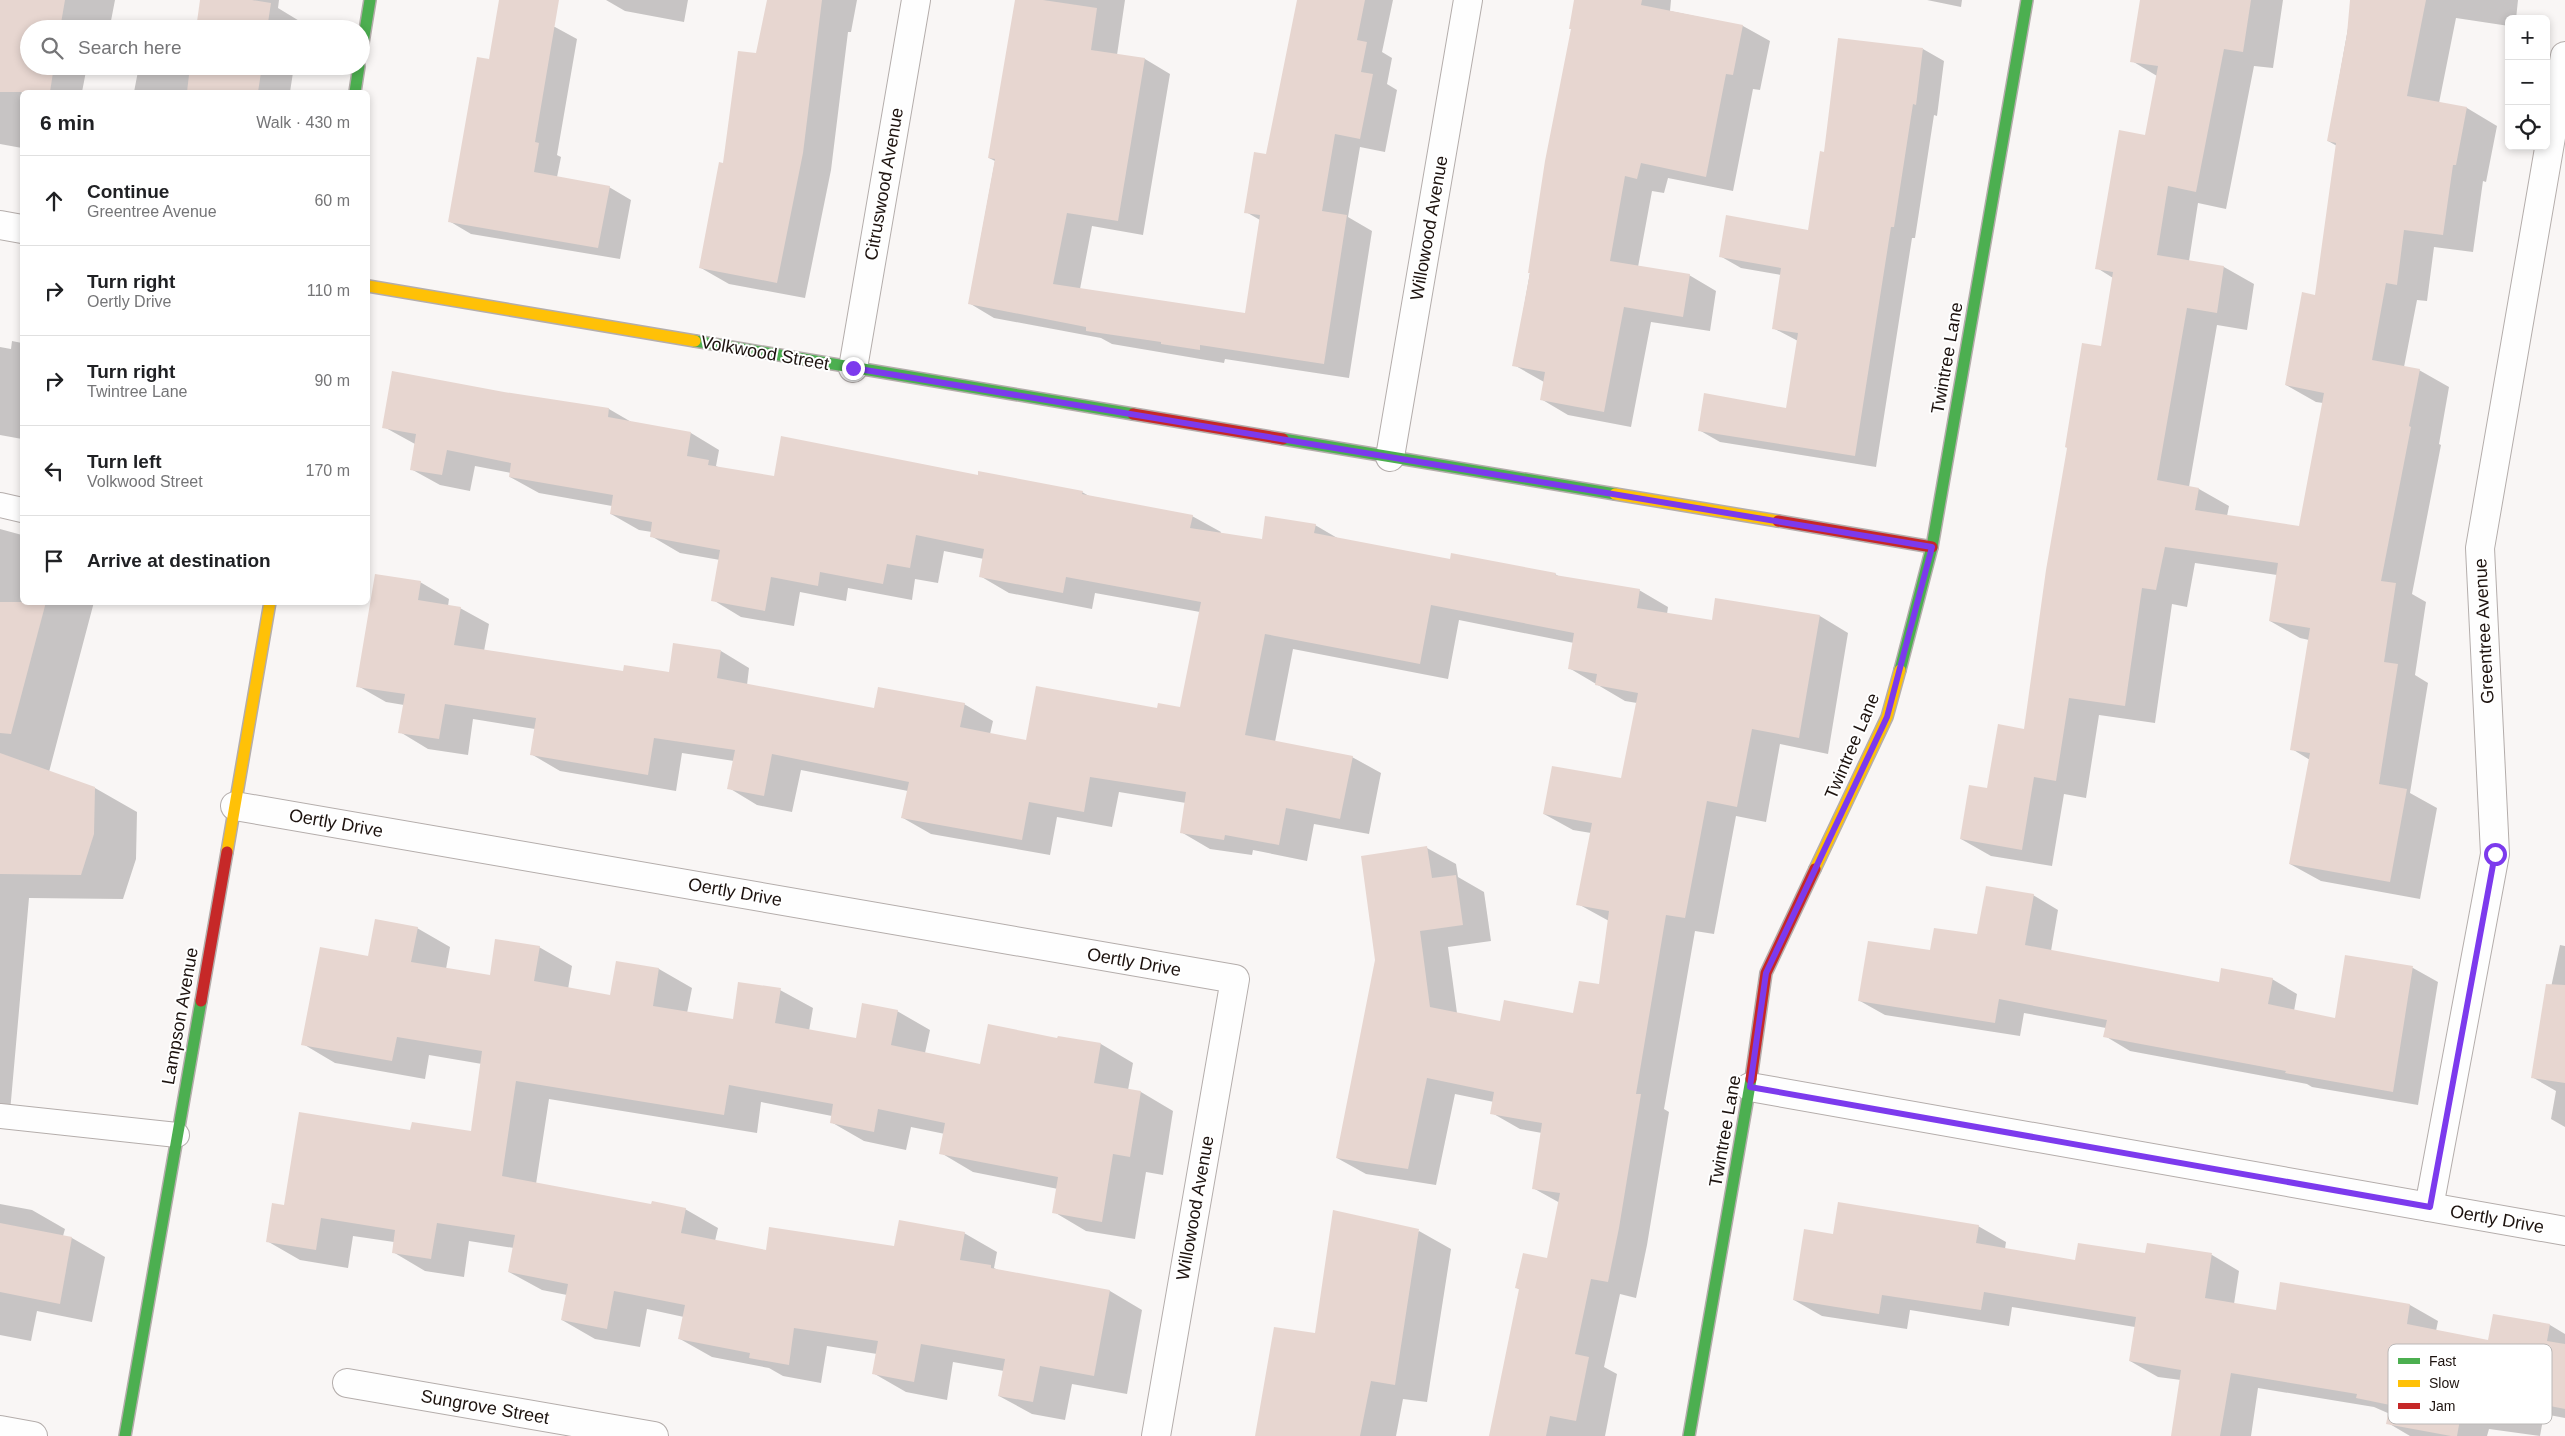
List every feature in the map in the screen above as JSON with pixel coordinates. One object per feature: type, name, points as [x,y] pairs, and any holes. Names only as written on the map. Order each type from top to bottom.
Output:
[{"type":"street","points":[[367,20],[370,0]]},
{"type":"street","name":"Citruswood Avenue","points":[[853,368],[916,0]]},
{"type":"street","name":"Willowood Avenue","points":[[1390,457],[1468,0]]},
{"type":"street","name":"Twintree Lane","points":[[1689,1436],[1750,1087],[1766,973],[1887,717],[1932,547],[2027,0]]},
{"type":"street","name":"Greentree Avenue","points":[[2430,1207],[2495,854],[2480,548],[2565,56]]},
{"type":"street","points":[[355,90],[358,75]]},
{"type":"street","points":[[0,225],[20,229]]},
{"type":"street","name":"Volkwood Street","points":[[370,286],[1932,547]]},
{"type":"street","name":"Lampson Avenue","points":[[125,1436],[269,605]]},
{"type":"street","name":"Oertly Drive","points":[[235,806],[1235,979]]},
{"type":"street","name":"Willowood Avenue","points":[[1156,1436],[1235,979]]},
{"type":"street","name":"Oertly Drive","points":[[1750,1087],[2565,1231]]},
{"type":"street","name":"Sungrove Street","points":[[346,1383],[654,1436]]},
{"type":"street","points":[[0,1430],[34,1436]]},
{"type":"lane","points":[[0,505],[20,510]]},
{"type":"lane","points":[[0,1116],[177,1135]]},
{"type":"building","points":[[0,0],[65,0],[62,20],[20,20],[20,75],[53,75],[50,90],[0,92]]},
{"type":"building","points":[[200,0],[252,0],[271,3],[268,20],[197,20]]},
{"type":"building","points":[[499,0],[559,0],[535,142],[539,143],[534,172],[610,186],[598,248],[448,222],[477,57],[489,59]]},
{"type":"building","points":[[767,0],[822,0],[803,153],[777,283],[699,268],[719,162],[723,163],[738,51],[756,53]]},
{"type":"building","points":[[1015,0],[1043,0],[1097,8],[1091,50],[1145,58],[1118,221],[1067,213],[1053,284],[1245,313],[1260,215],[1244,213],[1254,152],[1266,154],[1297,0],[1365,0],[1357,40],[1367,42],[1361,72],[1373,74],[1360,139],[1335,134],[1322,211],[1347,215],[1324,364],[1200,345],[1200,350],[1161,344],[1161,342],[1086,331],[1086,327],[968,304],[995,159],[988,158]]},
{"type":"building","points":[[1574,0],[1642,0],[1641,5],[1743,25],[1733,75],[1726,74],[1706,177],[1641,163],[1637,179],[1625,176],[1610,261],[1690,274],[1683,317],[1624,307],[1604,412],[1540,400],[1545,372],[1512,366],[1530,273],[1528,273],[1545,161],[1571,29],[1569,29]]},
{"type":"building","points":[[2140,0],[2251,0],[2243,52],[2224,49],[2196,192],[2168,186],[2157,255],[2224,266],[2217,313],[2187,308],[2157,480],[2199,488],[2195,510],[2299,526],[2324,393],[2285,385],[2302,292],[2315,295],[2336,143],[2327,141],[2347,34],[2350,0],[2426,0],[2407,96],[2467,107],[2456,165],[2453,165],[2443,235],[2404,230],[2397,285],[2386,283],[2372,360],[2420,369],[2409,426],[2411,427],[2381,581],[2396,583],[2384,662],[2398,664],[2379,784],[2407,789],[2390,882],[2289,864],[2310,753],[2290,750],[2310,628],[2269,621],[2278,563],[2165,547],[2156,590],[2142,588],[2125,706],[2069,698],[2056,781],[2034,777],[2022,850],[1960,839],[1969,785],[1987,788],[1998,724],[2024,729],[2046,570],[2067,448],[2065,447],[2082,343],[2101,346],[2113,272],[2095,269],[2119,130],[2145,135],[2158,66],[2130,62]]},
{"type":"building","points":[[1838,38],[1923,48],[1916,105],[1913,104],[1894,227],[1891,227],[1855,456],[1698,431],[1704,393],[1786,408],[1798,333],[1772,329],[1781,268],[1719,257],[1726,215],[1808,230],[1820,151],[1824,152]]},
{"type":"building","points":[[189,75],[261,75],[258,90],[187,90]]},
{"type":"building","points":[[392,371],[504,392],[609,408],[608,417],[691,432],[687,456],[709,460],[708,465],[774,476],[781,436],[978,475],[978,471],[1083,491],[1082,494],[1193,515],[1190,528],[1262,539],[1265,516],[1316,524],[1314,533],[1450,559],[1451,553],[1556,573],[1555,575],[1640,589],[1637,608],[1712,620],[1715,598],[1820,615],[1799,738],[1752,729],[1737,807],[1707,801],[1685,918],[1666,915],[1636,1094],[1641,1094],[1608,1282],[1591,1279],[1575,1354],[1589,1357],[1576,1421],[1550,1416],[1546,1436],[1489,1436],[1519,1289],[1515,1288],[1523,1253],[1547,1258],[1560,1193],[1532,1189],[1542,1123],[1490,1114],[1494,1092],[1427,1078],[1408,1169],[1336,1158],[1375,960],[1361,856],[1427,846],[1432,878],[1456,875],[1463,925],[1420,931],[1430,1007],[1500,1021],[1504,1000],[1573,1013],[1579,981],[1599,984],[1609,911],[1576,905],[1592,823],[1543,814],[1552,766],[1621,778],[1638,693],[1595,685],[1597,674],[1568,669],[1574,633],[1431,605],[1420,664],[1265,634],[1245,735],[1353,756],[1340,819],[1286,808],[1279,845],[1225,835],[1224,840],[1180,833],[1186,792],[1090,777],[1084,812],[1029,802],[1022,840],[901,818],[909,782],[772,754],[764,796],[727,789],[735,750],[654,738],[648,775],[530,755],[536,718],[445,704],[439,739],[398,733],[405,694],[356,687],[375,574],[421,581],[418,600],[461,607],[454,645],[623,671],[624,665],[669,672],[673,643],[721,650],[717,678],[874,708],[878,687],[965,703],[960,727],[1026,740],[1036,686],[1157,708],[1158,703],[1180,707],[1201,602],[1066,577],[1063,593],[979,577],[984,549],[916,535],[910,568],[887,564],[883,584],[820,572],[818,586],[771,577],[765,611],[711,601],[720,550],[650,537],[652,522],[610,514],[613,495],[509,477],[511,463],[447,450],[442,475],[410,470],[416,434],[382,428]]},
{"type":"building","points":[[0,602],[20,602],[20,605],[45,605],[11,734],[0,733]]},
{"type":"building","points":[[0,753],[95,787],[94,834],[81,875],[0,874]]},
{"type":"building","points":[[1986,886],[2034,894],[2025,945],[2219,982],[2221,968],[2273,978],[2268,1004],[2335,1018],[2345,955],[2413,966],[2393,1092],[2103,1037],[2107,1020],[1999,999],[1995,1023],[1858,1001],[1868,941],[1930,950],[1934,928],[1977,934]]},
{"type":"building","points":[[375,919],[418,927],[411,962],[490,975],[495,939],[540,946],[534,981],[610,995],[616,961],[659,968],[653,1006],[733,1019],[738,982],[781,988],[775,1023],[856,1038],[862,1003],[898,1010],[891,1045],[980,1064],[988,1024],[1057,1038],[1058,1036],[1101,1043],[1094,1083],[1141,1091],[1130,1157],[1113,1154],[1102,1222],[1052,1213],[1058,1177],[939,1154],[945,1123],[878,1109],[874,1132],[830,1123],[833,1104],[729,1085],[724,1115],[516,1081],[502,1176],[651,1204],[652,1201],[686,1208],[681,1233],[766,1250],[769,1227],[894,1246],[899,1220],[965,1232],[960,1260],[991,1265],[991,1268],[1110,1290],[1094,1376],[1040,1366],[1033,1402],[998,1396],[1005,1359],[921,1344],[914,1382],[872,1374],[878,1341],[794,1328],[789,1365],[749,1358],[750,1353],[678,1339],[685,1305],[614,1291],[607,1329],[561,1320],[568,1284],[508,1272],[515,1235],[437,1223],[431,1259],[392,1253],[395,1230],[321,1218],[316,1250],[266,1242],[272,1203],[284,1205],[299,1112],[410,1130],[412,1122],[471,1131],[482,1051],[397,1037],[392,1061],[301,1045],[320,947],[368,956]]},
{"type":"building","points":[[2546,984],[2565,985],[2565,1083],[2531,1078]]},
{"type":"building","points":[[1838,1202],[1979,1225],[1976,1243],[2075,1260],[2078,1243],[2145,1253],[2147,1243],[2212,1253],[2205,1298],[2276,1310],[2280,1282],[2410,1304],[2407,1324],[2488,1340],[2493,1314],[2550,1324],[2547,1341],[2565,1344],[2565,1409],[2552,1406],[2552,1344],[2388,1344],[2388,1405],[2356,1398],[2357,1394],[2231,1373],[2220,1436],[2171,1436],[2181,1370],[2129,1361],[2136,1317],[1984,1292],[1981,1310],[1882,1295],[1879,1314],[1793,1300],[1804,1229],[1833,1234]]},
{"type":"building","points":[[1333,1210],[1419,1229],[1395,1385],[1371,1381],[1360,1436],[1255,1436],[1274,1327],[1315,1333]]},
{"type":"building","points":[[0,1223],[72,1237],[60,1304],[0,1292]]},
{"type":"building","points":[[2388,1414],[2388,1424],[2459,1424],[2457,1436],[2451,1436],[2386,1424]]},
{"type":"traffic: fast","points":[[367,20],[370,0]]},
{"type":"traffic: fast","points":[[1900,670],[1932,547],[2027,0]]},
{"type":"traffic: fast","points":[[355,90],[358,75]]},
{"type":"traffic: fast","points":[[695,341],[1133,414]]},
{"type":"traffic: fast","points":[[1283,439],[1615,494]]},
{"type":"traffic: fast","points":[[125,1436],[201,1001]]},
{"type":"traffic: fast","points":[[1689,1436],[1751,1079]]},
{"type":"traffic: slow","points":[[370,286],[695,341]]},
{"type":"traffic: slow","points":[[1615,494],[1778,521]]},
{"type":"traffic: slow","points":[[227,852],[269,605]]},
{"type":"traffic: slow","points":[[1815,869],[1887,717],[1900,670]]},
{"type":"traffic: jam","points":[[1133,414],[1283,439]]},
{"type":"traffic: jam","points":[[1778,521],[1932,547]]},
{"type":"traffic: jam","points":[[201,1001],[227,852]]},
{"type":"traffic: jam","points":[[1751,1079],[1766,973],[1815,869]]},
{"type":"route","points":[[853,368],[1932,547],[1887,717],[1766,973],[1750,1087],[2430,1207],[2495,854]]}]
